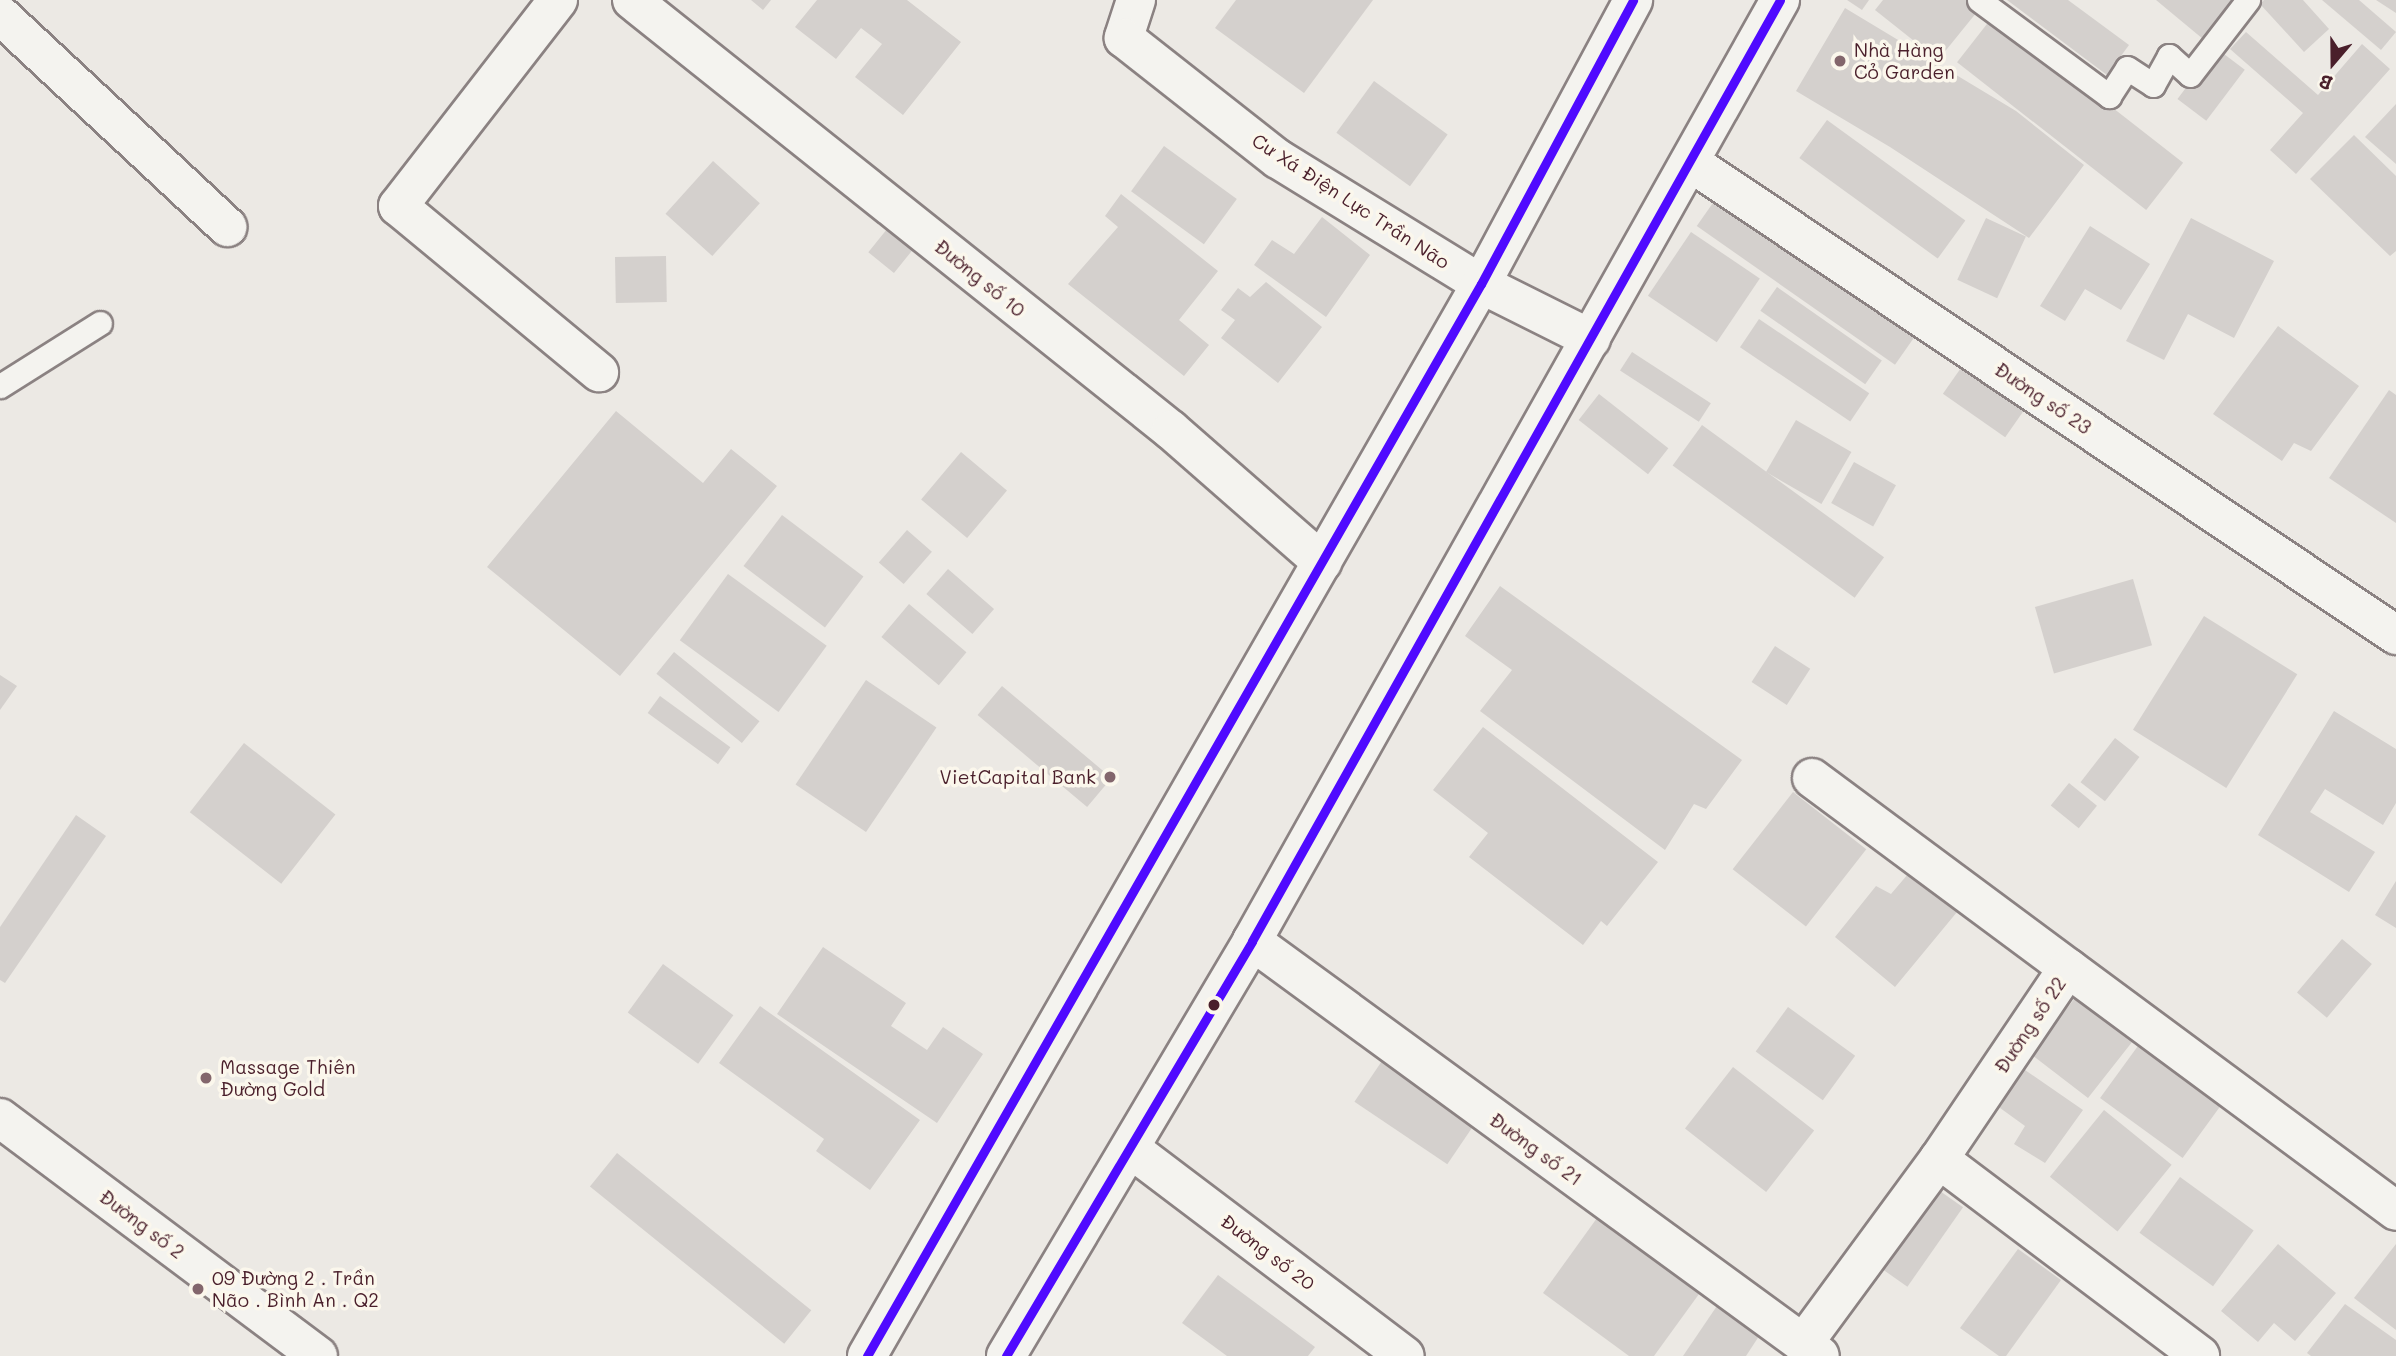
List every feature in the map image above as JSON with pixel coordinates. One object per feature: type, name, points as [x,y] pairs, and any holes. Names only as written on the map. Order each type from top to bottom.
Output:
[{"type":"street","points":[[558,0],[398,206],[599,372]]},
{"type":"street","name":"Đường số 10","points":[[632,0],[1171,430],[1322,562]]},
{"type":"street","name":"Cư Xá Điện Lực Trần Não","points":[[1136,0],[1124,38],[1278,159],[1481,284],[1591,340]]},
{"type":"street","points":[[867,1356],[1481,284],[1633,0]]},
{"type":"street","points":[[1006,1356],[1252,942],[1780,0]]},
{"type":"street","points":[[0,15],[227,227]]},
{"type":"street","name":"Đường số 23","points":[[1690,162],[2396,635]]},
{"type":"street","points":[[1812,778],[2068,968]]},
{"type":"street","name":"Đường số 21","points":[[1252,942],[1812,1350]]},
{"type":"street","name":"Đường số 22","points":[[1812,1350],[2068,968],[2396,1211]]},
{"type":"street","name":"Đường số 2","points":[[0,1118],[318,1356]]},
{"type":"street","name":"Đường số 20","points":[[1131,1149],[1405,1356]]},
{"type":"street","points":[[1939,1160],[2200,1356]]},
{"type":"lane","points":[[1979,0],[2109,96],[2127,68],[2153,85],[2169,56],[2190,75],[2248,0]]},
{"type":"lane","points":[[0,386],[100,323]]},
{"type":"building","points":[[751,0],[771,0],[763,10]]},
{"type":"building","points":[[817,0],[907,0],[961,42],[903,115],[855,77],[882,44],[861,28],[836,59],[795,27]]},
{"type":"building","points":[[1236,0],[1373,0],[1304,93],[1215,28]]},
{"type":"building","points":[[1847,0],[1869,0],[1862,10]]},
{"type":"building","points":[[1883,0],[1972,0],[1981,7],[1938,60],[1875,10]]},
{"type":"building","points":[[2007,0],[2068,0],[2129,45],[2107,75]]},
{"type":"building","points":[[2156,0],[2246,0],[2209,44]]},
{"type":"building","points":[[2264,0],[2303,0],[2329,29],[2304,52],[2260,4]]},
{"type":"building","points":[[2322,0],[2359,0],[2396,32],[2381,50]]},
{"type":"building","points":[[2376,0],[2396,0],[2396,13]]},
{"type":"building","points":[[1845,8],[2016,111],[2084,165],[2029,238],[1890,147],[1796,91]]},
{"type":"building","points":[[1994,15],[2183,163],[2146,210],[1957,62]]},
{"type":"building","points":[[2246,32],[2318,95],[2362,44],[2390,69],[2296,174],[2270,150],[2303,113],[2230,49]]},
{"type":"building","points":[[2216,48],[2245,70],[2206,121],[2177,99]]},
{"type":"building","points":[[1374,81],[1448,134],[1410,186],[1336,133]]},
{"type":"building","points":[[2396,104],[2396,164],[2365,137]]},
{"type":"building","points":[[1827,120],[1965,221],[1938,259],[1799,158]]},
{"type":"building","points":[[2354,135],[2396,176],[2396,251],[2390,256],[2310,179]]},
{"type":"building","points":[[1164,146],[1237,199],[1204,244],[1131,191]]},
{"type":"building","points":[[713,161],[760,203],[712,256],[665,214]]},
{"type":"building","points":[[1722,190],[1920,329],[1895,365],[1697,226]]},
{"type":"building","points":[[1121,194],[1218,271],[1179,320],[1209,345],[1184,376],[1068,284],[1118,227],[1105,216]]},
{"type":"building","points":[[1322,217],[1370,255],[1326,317],[1254,265],[1272,240],[1294,254]]},
{"type":"building","points":[[896,218],[922,239],[894,273],[868,252]]},
{"type":"building","points":[[1986,218],[2026,237],[1997,298],[1957,280]]},
{"type":"building","points":[[2191,218],[2274,261],[2234,338],[2188,314],[2164,360],[2126,341]]},
{"type":"building","points":[[2090,226],[2150,264],[2121,310],[2085,289],[2065,321],[2040,306]]},
{"type":"building","points":[[1691,232],[1760,278],[1717,342],[1648,296]]},
{"type":"building","points":[[666,256],[667,302],[616,303],[615,257]]},
{"type":"building","points":[[1266,282],[1322,327],[1278,383],[1221,338],[1235,320],[1221,310],[1238,288],[1250,297]]},
{"type":"building","points":[[1777,287],[1882,360],[1865,384],[1760,311]]},
{"type":"building","points":[[1759,319],[1869,393],[1850,422],[1740,347]]},
{"type":"building","points":[[2278,326],[2359,386],[2311,451],[2294,443],[2282,461],[2213,414]]},
{"type":"building","points":[[1632,352],[1711,403],[1699,422],[1620,370]]},
{"type":"building","points":[[1963,365],[2025,409],[2005,437],[1943,394]]},
{"type":"building","points":[[2389,390],[2396,395],[2396,523],[2329,478]]},
{"type":"building","points":[[1599,394],[1668,448],[1648,474],[1579,420]]},
{"type":"building","points":[[616,411],[703,483],[731,449],[777,486],[620,676],[487,567]]},
{"type":"building","points":[[1796,420],[1851,452],[1821,504],[1766,472]]},
{"type":"building","points":[[1702,425],[1884,557],[1855,598],[1673,465]]},
{"type":"building","points":[[961,452],[1007,491],[967,538],[921,499]]},
{"type":"building","points":[[1854,462],[1896,485],[1873,526],[1831,503]]},
{"type":"building","points":[[782,515],[863,576],[825,627],[743,566]]},
{"type":"building","points":[[907,530],[932,552],[904,584],[879,562]]},
{"type":"building","points":[[948,569],[994,609],[972,634],[926,594]]},
{"type":"building","points":[[728,574],[827,646],[779,712],[680,640]]},
{"type":"building","points":[[2133,579],[2152,645],[2054,673],[2035,607]]},
{"type":"building","points":[[1500,586],[1742,760],[1706,809],[1694,804],[1665,850],[1480,711],[1512,670],[1465,636]]},
{"type":"building","points":[[909,604],[966,652],[939,685],[881,637]]},
{"type":"building","points":[[2204,616],[2297,674],[2226,788],[2133,730]]},
{"type":"building","points":[[1775,646],[1810,669],[1787,705],[1752,682]]},
{"type":"building","points":[[674,652],[759,721],[742,743],[656,674]]},
{"type":"building","points":[[0,675],[17,686],[0,710]]},
{"type":"building","points":[[866,680],[936,728],[866,832],[796,784]]},
{"type":"building","points":[[1002,686],[1112,778],[1087,807],[978,715]]},
{"type":"building","points":[[660,696],[730,747],[718,764],[648,713]]},
{"type":"building","points":[[2334,711],[2396,749],[2396,803],[2383,825],[2325,789],[2310,812],[2375,852],[2349,892],[2258,835]]},
{"type":"building","points":[[1483,727],[1658,862],[1607,926],[1601,921],[1583,945],[1469,857],[1488,833],[1433,790]]},
{"type":"building","points":[[2115,738],[2139,757],[2105,801],[2081,782]]},
{"type":"building","points":[[244,743],[335,814],[281,884],[190,812]]},
{"type":"building","points":[[2069,783],[2097,806],[2079,828],[2051,806]]},
{"type":"building","points":[[1793,792],[1866,849],[1806,926],[1733,869]]},
{"type":"building","points":[[76,815],[106,836],[5,983],[0,980],[0,927]]},
{"type":"building","points":[[1908,874],[1957,912],[1895,987],[1835,937],[1876,886],[1891,894]]},
{"type":"building","points":[[2396,881],[2396,928],[2375,915]]},
{"type":"building","points":[[2342,939],[2372,964],[2327,1018],[2297,993]]},
{"type":"building","points":[[823,947],[906,1003],[891,1026],[927,1050],[943,1027],[983,1054],[937,1123],[777,1014]]},
{"type":"building","points":[[663,964],[733,1015],[698,1064],[628,1013]]},
{"type":"building","points":[[2079,993],[2136,1037],[2088,1098],[2023,1048],[2040,1026],[2048,1032]]},
{"type":"building","points":[[760,1006],[920,1120],[870,1190],[816,1151],[824,1139],[719,1063]]},
{"type":"building","points":[[1788,1007],[1855,1056],[1823,1100],[1756,1051]]},
{"type":"building","points":[[2143,1039],[2226,1099],[2183,1158],[2100,1098]]},
{"type":"building","points":[[1388,1052],[1481,1115],[1447,1164],[1354,1102]]},
{"type":"building","points":[[2015,1063],[2083,1110],[2045,1163],[2014,1144],[2025,1126],[1989,1100]]},
{"type":"building","points":[[1733,1067],[1814,1130],[1766,1192],[1685,1128]]},
{"type":"building","points":[[2104,1110],[2172,1165],[2117,1232],[2050,1177]]},
{"type":"building","points":[[617,1153],[811,1310],[784,1344],[590,1186]]},
{"type":"building","points":[[2180,1177],[2254,1230],[2213,1286],[2139,1233]]},
{"type":"building","points":[[1927,1182],[1963,1207],[1907,1287],[1871,1261]]},
{"type":"building","points":[[1597,1218],[1699,1294],[1654,1356],[1629,1356],[1543,1293]]},
{"type":"building","points":[[2278,1244],[2336,1293],[2295,1341],[2274,1323],[2258,1342],[2221,1311]]},
{"type":"building","points":[[2396,1244],[2396,1330],[2354,1298]]},
{"type":"building","points":[[2018,1249],[2061,1280],[2006,1356],[1999,1356],[1960,1328]]},
{"type":"building","points":[[1218,1275],[1315,1347],[1308,1356],[1227,1356],[1182,1323]]},
{"type":"building","points":[[1723,1297],[1765,1327],[1746,1356],[1683,1356]]},
{"type":"building","points":[[2345,1304],[2396,1340],[2396,1356],[2311,1356],[2307,1353]]},
{"type":"transit line","points":[[867,1356],[1481,284],[1633,0]]},
{"type":"transit line","points":[[1006,1356],[1252,941],[1780,0]]},
{"type":"place","name":"Nhà Hàng Cỏ Garden","points":[[1840,61]]},
{"type":"place","name":"VietCapital Bank","points":[[1110,777]]},
{"type":"place","name":"Massage Thiên Đường Gold","points":[[206,1078]]},
{"type":"place","name":"09 Đường 2 . Trần Não . Bình An . Q2","points":[[198,1289]]}]
